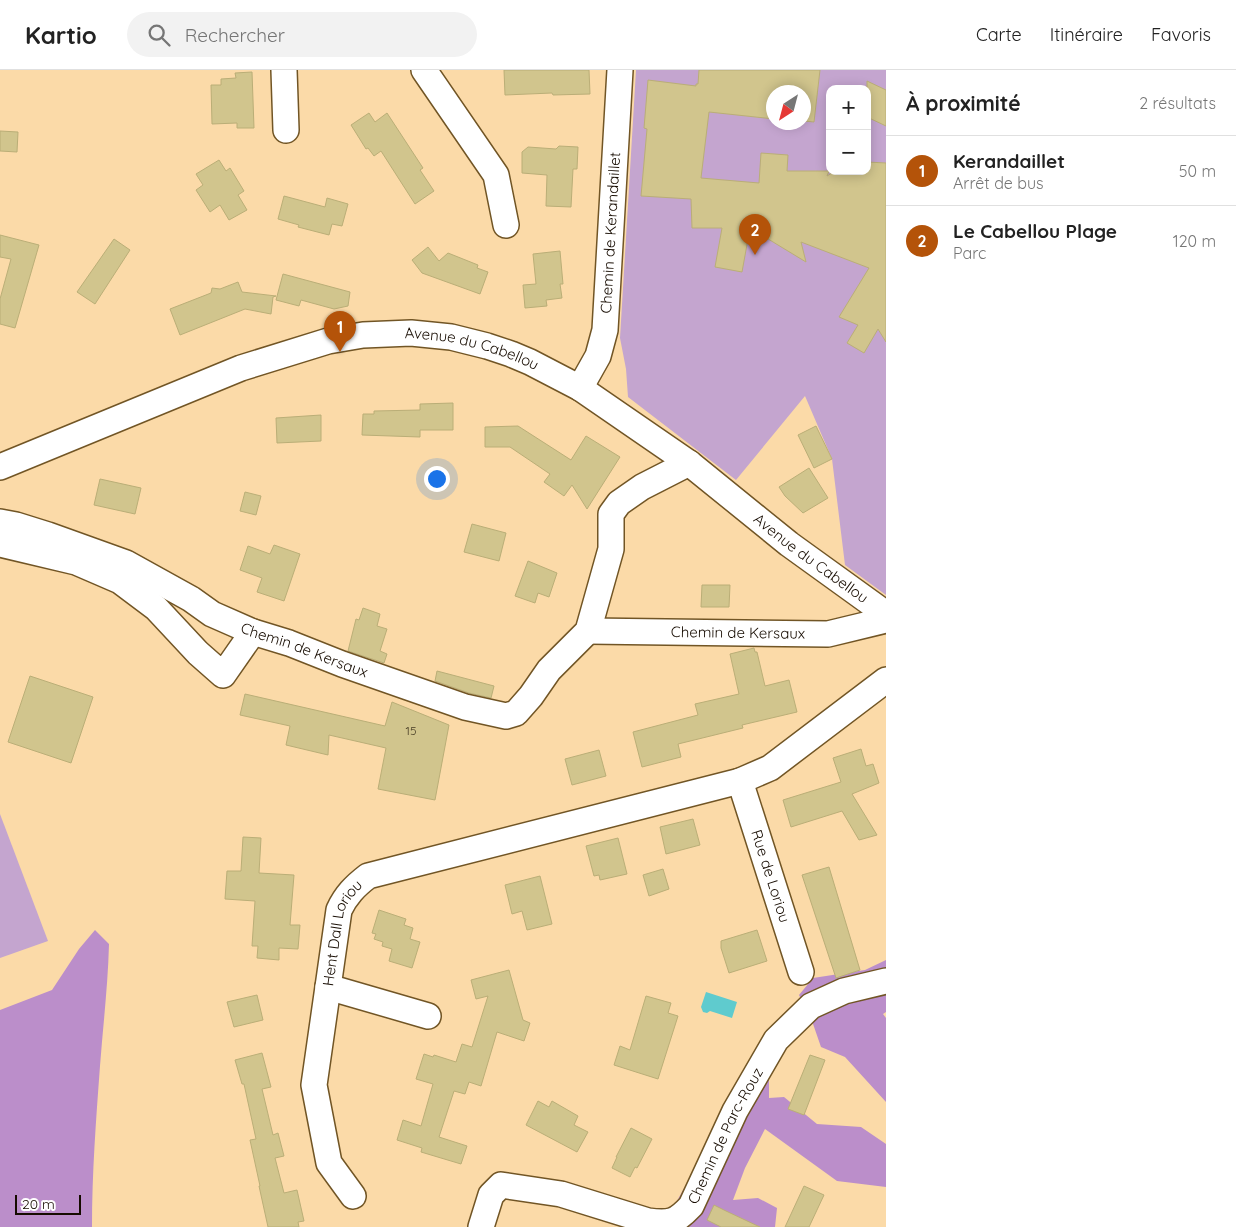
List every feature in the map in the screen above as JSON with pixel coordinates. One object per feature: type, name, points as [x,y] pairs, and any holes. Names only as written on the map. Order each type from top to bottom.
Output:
[{"type":"street","points":[[284,70],[286,130]]},
{"type":"street","points":[[424,70],[496,175],[506,225]]},
{"type":"street","name":"Chemin de Kerandaillet","points":[[580,388],[598,356],[605,330],[620,70]]},
{"type":"street","name":"Avenue du Cabellou","points":[[2,461],[242,368],[328,340],[363,335],[411,333],[451,337],[511,354],[580,388],[689,463],[789,544],[886,614]]},
{"type":"street","name":"Chemin de Kersaux","points":[[0,522],[48,535],[126,563],[191,599],[212,614],[253,632],[289,643],[342,664],[465,707],[506,716],[516,713],[531,696],[549,670],[588,630],[611,550],[611,514],[619,503],[642,487],[689,463]]},
{"type":"street","points":[[0,544],[76,562],[120,581],[156,608],[198,653],[223,674],[253,632]]},
{"type":"street","name":"Chemin de Kersaux","points":[[588,630],[828,634],[886,620]]},
{"type":"street","points":[[740,781],[770,768],[886,680]]},
{"type":"street","name":"Hent Dall Loriou","points":[[353,1196],[329,1163],[314,1085],[339,910],[354,886],[368,876],[740,781]]},
{"type":"street","name":"Rue de Loriou","points":[[740,781],[801,972]]},
{"type":"street","name":"Chemin de Parc-Rouz","points":[[481,1227],[491,1195],[502,1184],[561,1194],[648,1221],[663,1223],[679,1218],[691,1206],[735,1110],[776,1040],[811,1006],[844,991],[886,981]]},
{"type":"street","points":[[328,987],[428,1016]]},
{"type":"shaded area","points":[[636,70],[886,70],[886,595],[845,565],[832,459],[805,396],[736,480],[628,397],[626,369],[620,338]]},
{"type":"shaded area","points":[[0,814],[48,941],[0,958]]},
{"type":"shaded area","points":[[95,930],[109,944],[94,1146],[92,1227],[0,1227],[0,1010],[52,990],[79,949]]},
{"type":"shaded area","points":[[886,960],[886,1012],[883,1014],[886,1018],[886,1102],[845,1057],[821,1047],[812,1021],[799,995],[813,978],[865,970]]},
{"type":"shaded area","points":[[769,1059],[769,1098],[784,1097],[817,1124],[861,1127],[886,1144],[886,1187],[837,1181],[765,1129],[745,1168],[733,1200],[758,1198],[777,1208],[775,1227],[651,1227],[672,1210],[698,1163]]},
{"type":"water","points":[[706,992],[737,1002],[732,1018],[710,1011],[707,1013],[703,1012],[701,1007]]},
{"type":"building","points":[[504,70],[589,70],[590,94],[505,95]]},
{"type":"building","points":[[699,70],[820,70],[814,122],[811,122],[811,85],[766,85],[766,118],[709,112],[701,178],[759,183],[761,153],[788,155],[787,171],[826,171],[827,176],[871,175],[871,162],[886,163],[886,342],[878,329],[864,353],[847,343],[858,325],[839,317],[869,268],[801,242],[806,262],[750,228],[742,272],[715,267],[722,228],[692,228],[691,199],[641,196],[647,129],[644,128],[648,80],[696,86],[698,84]]},
{"type":"building","points":[[252,72],[254,128],[237,128],[237,123],[212,124],[211,85],[221,85],[221,79],[236,78],[235,73]]},
{"type":"building","points":[[867,81],[886,90],[886,126],[871,119],[871,85],[867,85]]},
{"type":"building","points":[[369,113],[375,122],[387,113],[423,168],[420,170],[434,191],[415,204],[381,151],[374,156],[368,148],[366,149],[351,125]]},
{"type":"building","points":[[0,131],[18,132],[17,152],[0,151]]},
{"type":"building","points":[[559,146],[578,147],[577,169],[573,169],[571,207],[546,206],[547,175],[522,173],[522,152],[528,147],[556,149]]},
{"type":"building","points":[[219,160],[226,171],[230,168],[244,191],[238,195],[247,210],[229,220],[220,205],[210,212],[196,190],[203,185],[196,174]]},
{"type":"building","points":[[284,196],[325,207],[327,198],[348,204],[342,226],[332,224],[329,235],[298,227],[299,225],[278,219]]},
{"type":"building","points":[[0,235],[39,245],[15,328],[0,324],[0,299],[11,259],[0,257]]},
{"type":"building","points":[[114,239],[130,250],[95,304],[77,292]]},
{"type":"building","points":[[428,247],[439,261],[448,253],[478,265],[477,268],[488,272],[480,294],[422,273],[412,260]]},
{"type":"building","points":[[560,251],[563,284],[560,284],[562,298],[546,300],[547,306],[525,308],[523,285],[536,284],[533,254]]},
{"type":"building","points":[[283,274],[350,292],[348,306],[334,309],[301,300],[299,306],[276,300]]},
{"type":"building","points":[[238,282],[242,292],[276,296],[273,297],[271,314],[245,309],[180,335],[170,309],[211,293],[212,288],[220,289]]},
{"type":"building","points":[[453,403],[453,430],[420,430],[420,437],[362,435],[363,414],[374,414],[374,411],[420,410],[420,404]]},
{"type":"building","points":[[321,415],[321,441],[277,443],[276,418]]},
{"type":"building","points":[[518,426],[571,460],[586,436],[620,457],[587,509],[572,485],[564,496],[544,482],[550,474],[510,447],[485,447],[485,427]]},
{"type":"building","points":[[816,426],[832,459],[814,468],[798,435]]},
{"type":"building","points":[[809,468],[828,498],[803,513],[785,496],[779,487]]},
{"type":"building","points":[[100,479],[141,488],[135,514],[94,505]]},
{"type":"building","points":[[245,492],[261,496],[256,515],[240,511]]},
{"type":"building","points":[[472,524],[506,533],[499,561],[464,552]]},
{"type":"building","points":[[274,545],[300,554],[284,601],[257,592],[262,578],[240,570],[248,546],[270,554]]},
{"type":"building","points":[[528,561],[557,573],[549,597],[538,593],[535,603],[515,596]]},
{"type":"building","points":[[702,585],[730,585],[729,607],[701,607]]},
{"type":"building","points":[[363,608],[380,614],[377,626],[387,629],[380,651],[387,654],[384,663],[348,651],[356,619],[359,620]]},
{"type":"building","points":[[754,648],[755,652],[757,652],[765,686],[789,680],[797,712],[742,725],[743,728],[678,744],[681,757],[642,767],[633,732],[698,715],[695,704],[739,694],[730,654]]},
{"type":"building","points":[[437,671],[494,686],[491,698],[469,693],[435,681]]},
{"type":"building","points":[[30,676],[93,697],[71,763],[8,742]]},
{"type":"building","points":[[245,694],[385,726],[392,702],[449,725],[435,800],[378,789],[386,748],[329,735],[328,755],[286,745],[290,726],[240,715]]},
{"type":"building","points":[[861,749],[866,766],[873,764],[879,783],[852,794],[877,835],[859,840],[842,811],[791,827],[783,800],[841,782],[833,758]]},
{"type":"building","points":[[599,750],[606,776],[572,785],[565,759]]},
{"type":"building","points":[[693,819],[700,845],[666,854],[660,827]]},
{"type":"building","points":[[243,837],[261,838],[259,873],[294,875],[290,925],[300,925],[298,949],[279,948],[279,960],[257,958],[258,946],[252,946],[255,901],[225,899],[227,871],[241,871]]},
{"type":"building","points":[[618,838],[627,874],[600,880],[599,875],[594,876],[586,846]]},
{"type":"building","points":[[829,867],[860,970],[836,978],[802,875]]},
{"type":"building","points":[[663,869],[669,889],[649,896],[643,875]]},
{"type":"building","points":[[540,876],[552,924],[527,930],[522,911],[512,914],[505,885]]},
{"type":"building","points":[[379,910],[406,919],[404,925],[413,928],[410,939],[420,942],[412,968],[389,961],[392,949],[382,946],[383,942],[374,939],[376,934],[372,933]]},
{"type":"building","points":[[757,930],[767,961],[729,973],[721,948],[721,941]]},
{"type":"building","points":[[509,970],[523,1020],[530,1023],[524,1041],[497,1032],[481,1086],[469,1082],[465,1094],[454,1091],[439,1137],[467,1146],[461,1164],[421,1152],[422,1148],[397,1140],[403,1120],[421,1126],[433,1084],[416,1079],[424,1054],[456,1062],[462,1044],[472,1047],[488,996],[476,999],[471,980]]},
{"type":"building","points":[[257,995],[263,1020],[234,1027],[227,1002]]},
{"type":"building","points":[[646,996],[671,1003],[668,1013],[678,1016],[658,1079],[614,1065],[620,1046],[630,1050]]},
{"type":"building","points":[[262,1053],[271,1087],[262,1089],[273,1135],[278,1133],[284,1156],[275,1158],[284,1193],[297,1190],[304,1221],[298,1222],[299,1227],[268,1227],[259,1186],[250,1140],[256,1139],[244,1084],[242,1084],[235,1060]]},
{"type":"building","points":[[810,1055],[825,1060],[804,1115],[788,1109]]},
{"type":"building","points":[[538,1101],[549,1107],[552,1101],[578,1116],[574,1125],[588,1132],[577,1152],[526,1125]]},
{"type":"building","points":[[631,1128],[652,1139],[637,1168],[635,1167],[630,1177],[612,1168]]},
{"type":"building","points":[[804,1186],[824,1195],[809,1227],[785,1227]]},
{"type":"building","points":[[714,1205],[760,1227],[721,1227],[707,1220]]},
{"type":"place","name":"Le Cabellou Plage","points":[[755,255]]},
{"type":"place","name":"Kerandaillet","points":[[340,352]]}]
